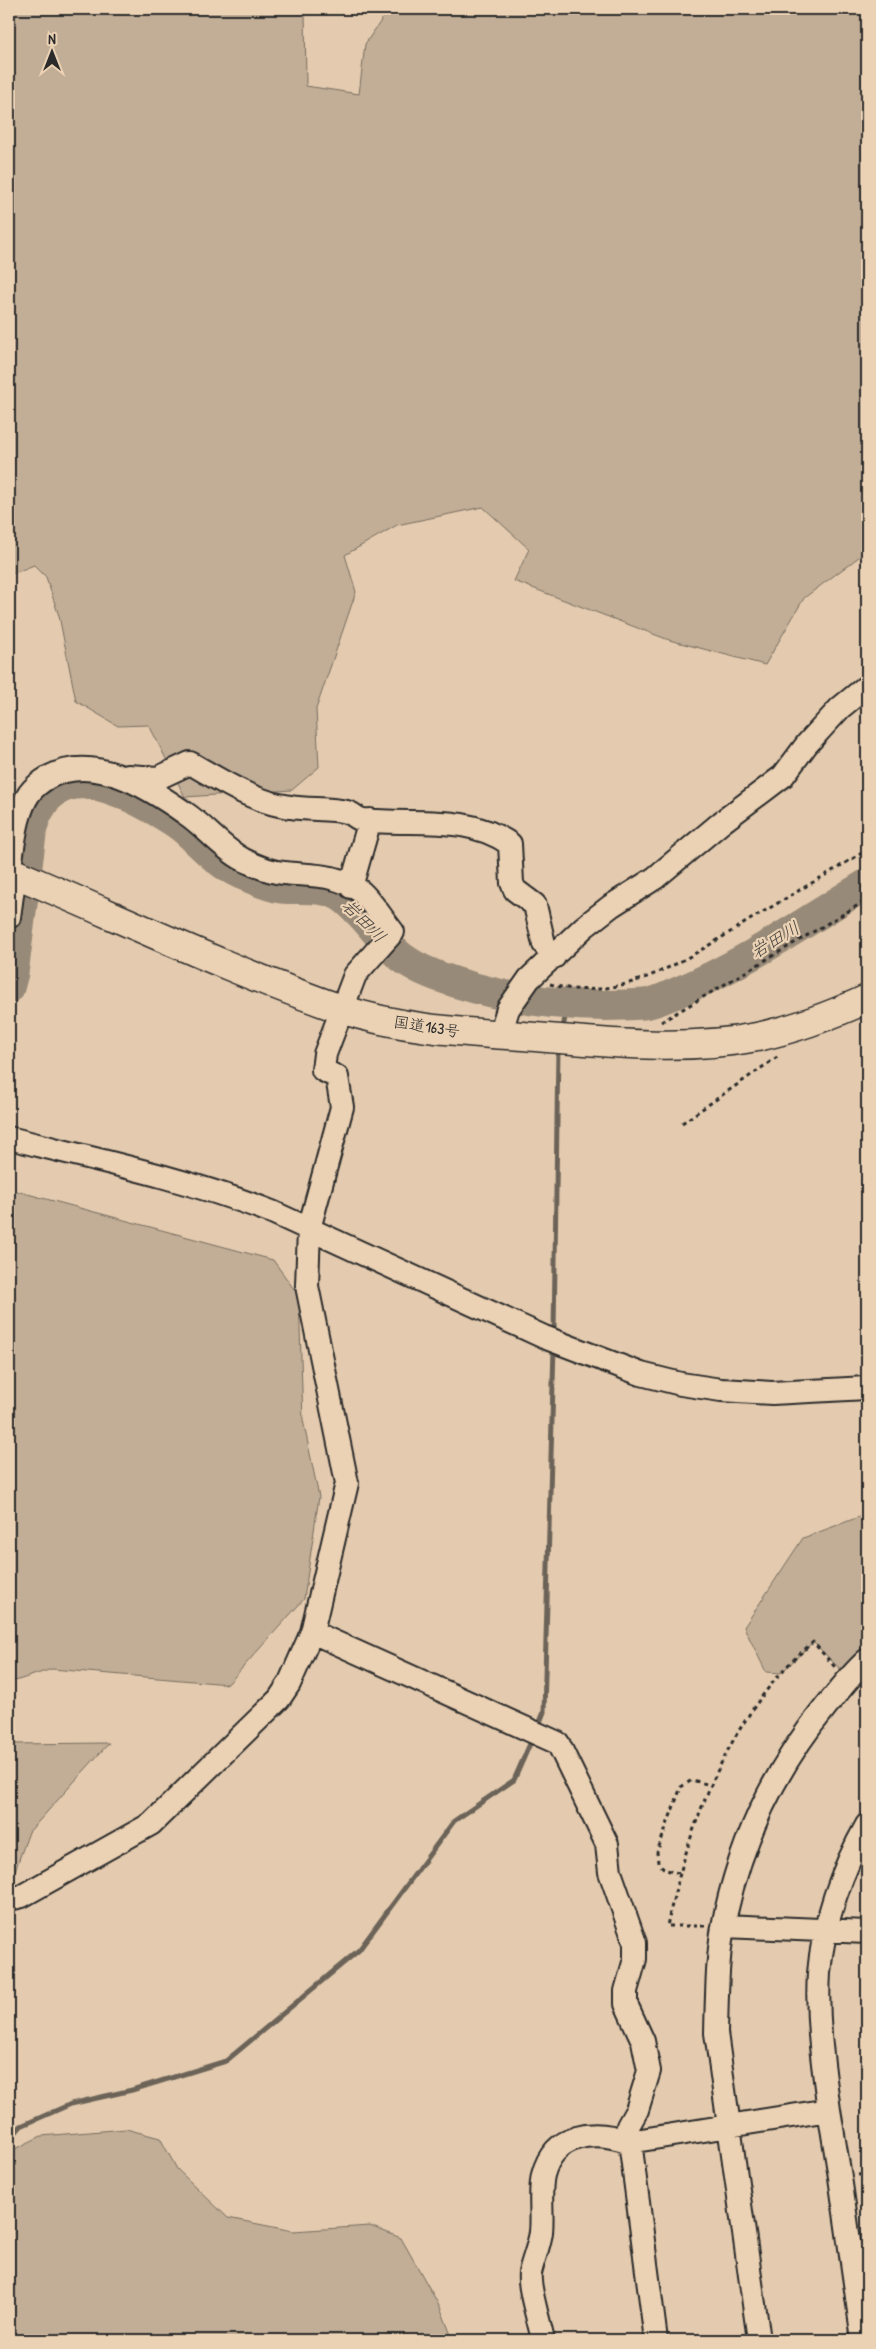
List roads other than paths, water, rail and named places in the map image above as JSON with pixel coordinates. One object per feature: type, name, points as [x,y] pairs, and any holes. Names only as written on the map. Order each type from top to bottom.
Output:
[{"type":"highway","name":"国道163号","points":[[17,874],[233,966],[343,1009],[436,1031],[650,1044],[711,1042],[755,1037],[791,1028],[834,1014],[867,999]]},
{"type":"street","points":[[500,1035],[508,1009],[530,978],[584,927],[611,906],[655,878],[722,822],[783,776],[807,744],[840,708],[867,686]]},
{"type":"street","points":[[117,776],[158,778],[190,762],[246,795],[289,807],[349,812],[360,820],[465,824],[500,837],[510,844],[512,883],[515,890],[535,905],[544,944],[554,957]]},
{"type":"street","points":[[9,917],[17,874],[20,815],[29,793],[57,773],[69,769],[98,770],[142,787],[185,813],[231,852],[244,860],[282,874],[329,877],[351,887],[360,892],[393,932],[355,975],[325,1054],[323,1070],[337,1077],[342,1107],[309,1229],[307,1286],[347,1483],[312,1632],[279,1699],[151,1824],[22,1896],[9,1899]]},
{"type":"street","points":[[351,887],[370,820]]},
{"type":"street","points":[[9,1138],[194,1184],[272,1212],[544,1337],[641,1374],[681,1384],[721,1390],[772,1393],[867,1388]]},
{"type":"street","points":[[312,1632],[558,1743],[607,1844],[610,1872],[635,1942],[635,1959],[626,1991],[626,2004],[643,2041],[649,2070],[637,2110],[628,2126],[656,2340]]},
{"type":"street","points":[[759,2340],[716,2033],[717,1981],[724,1926],[736,1876],[757,1818],[774,1783],[796,1745],[848,1680],[867,1660]]},
{"type":"street","points":[[863,2340],[829,2110],[820,2017],[819,1973],[825,1930],[845,1873],[867,1826]]},
{"type":"street","points":[[724,1926],[867,1932]]},
{"type":"street","points":[[543,2340],[530,2274],[541,2232],[543,2177],[553,2153],[574,2138],[611,2135],[629,2142],[829,2110]]},
{"type":"waterway","name":"岩田川","points":[[9,988],[13,973],[32,827],[40,808],[50,795],[62,788],[76,784],[107,788],[146,805],[180,826],[211,854],[241,874],[276,887],[321,889],[335,893],[356,909],[397,953],[425,971],[487,991],[539,1001],[591,1005],[644,1004],[656,1001],[725,970],[867,884]]},
{"type":"waterway","points":[[564,1023],[567,1005]]},
{"type":"waterway","points":[[554,1334],[558,1048]]},
{"type":"waterway","points":[[538,1727],[544,1712],[554,1347]]},
{"type":"waterway","points":[[9,2140],[21,2126],[71,2104],[132,2090],[226,2061],[359,1950],[454,1821],[514,1780],[533,1737]]}]
